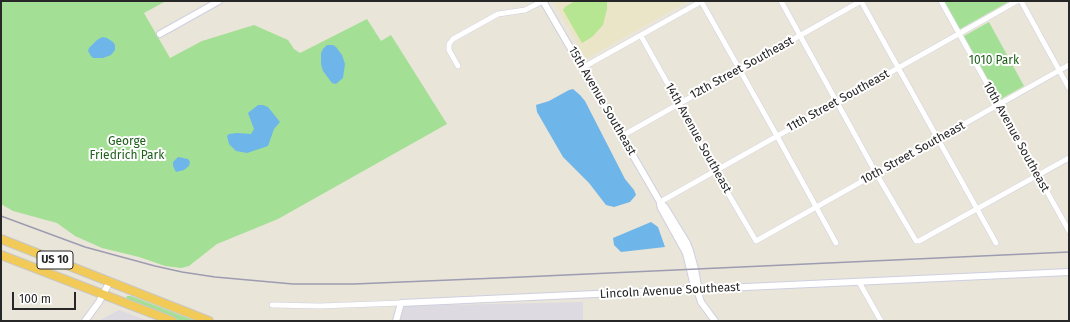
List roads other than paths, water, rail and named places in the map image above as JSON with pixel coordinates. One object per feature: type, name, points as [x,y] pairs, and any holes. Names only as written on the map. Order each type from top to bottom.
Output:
[{"type":"highway","name":"US 10","points":[[1,239],[209,321]]},
{"type":"highway","name":"US 10","points":[[2,255],[172,321]]},
{"type":"street","points":[[160,34],[212,3],[219,1]]},
{"type":"street","points":[[458,66],[449,50],[449,44],[453,39],[498,14],[524,10],[543,1]]},
{"type":"street","name":"15th Avenue Southeast","points":[[543,1],[660,202],[661,208],[686,253],[694,286],[697,289],[701,302],[715,321]]},
{"type":"street","points":[[582,68],[701,1],[836,243]]},
{"type":"street","points":[[781,1],[876,173],[916,241],[919,241],[1069,158]]},
{"type":"street","points":[[861,1],[976,209],[996,242]]},
{"type":"street","name":"12th Street Southeast","points":[[622,136],[861,1]]},
{"type":"street","name":"10th Avenue Southeast","points":[[941,1],[1069,231]]},
{"type":"street","name":"11th Street Southeast","points":[[660,202],[1017,1]]},
{"type":"street","points":[[1021,1],[1069,88]]},
{"type":"street","name":"14th Avenue Southeast","points":[[641,36],[715,171],[756,241]]},
{"type":"street","name":"10th Street Southeast","points":[[756,241],[1069,65]]},
{"type":"street","name":"Lincoln Avenue Southeast","points":[[272,305],[320,306],[401,303],[1069,272]]},
{"type":"street","points":[[85,321],[104,294],[110,281]]},
{"type":"street","points":[[859,282],[881,321]]},
{"type":"street","points":[[396,321],[401,303]]},
{"type":"water","points":[[102,37],[113,42],[115,45],[115,50],[111,55],[103,58],[93,58],[88,51],[89,48]]},
{"type":"water","points":[[327,45],[333,45],[336,47],[342,55],[345,64],[343,78],[336,84],[332,83],[323,71],[321,64],[321,53]]},
{"type":"water","points":[[573,89],[585,101],[625,179],[634,190],[636,195],[630,202],[614,207],[606,205],[589,183],[563,157],[537,112],[536,105],[549,101]]},
{"type":"water","points":[[258,105],[268,107],[280,122],[274,129],[268,146],[247,153],[236,151],[229,144],[227,136],[229,134],[237,133],[251,134],[254,129],[248,113]]},
{"type":"water","points":[[178,157],[188,159],[190,162],[189,166],[184,170],[176,172],[173,162]]},
{"type":"water","points":[[651,222],[658,227],[665,247],[621,252],[614,245],[613,238]]},
{"type":"railway","points":[[1,216],[85,247],[155,266],[215,277],[293,284],[354,284],[1069,252]]},
{"type":"park label","name":"1010 Park","points":[[994,61]]},
{"type":"park label","name":"George Friedrich Park","points":[[127,149]]}]
